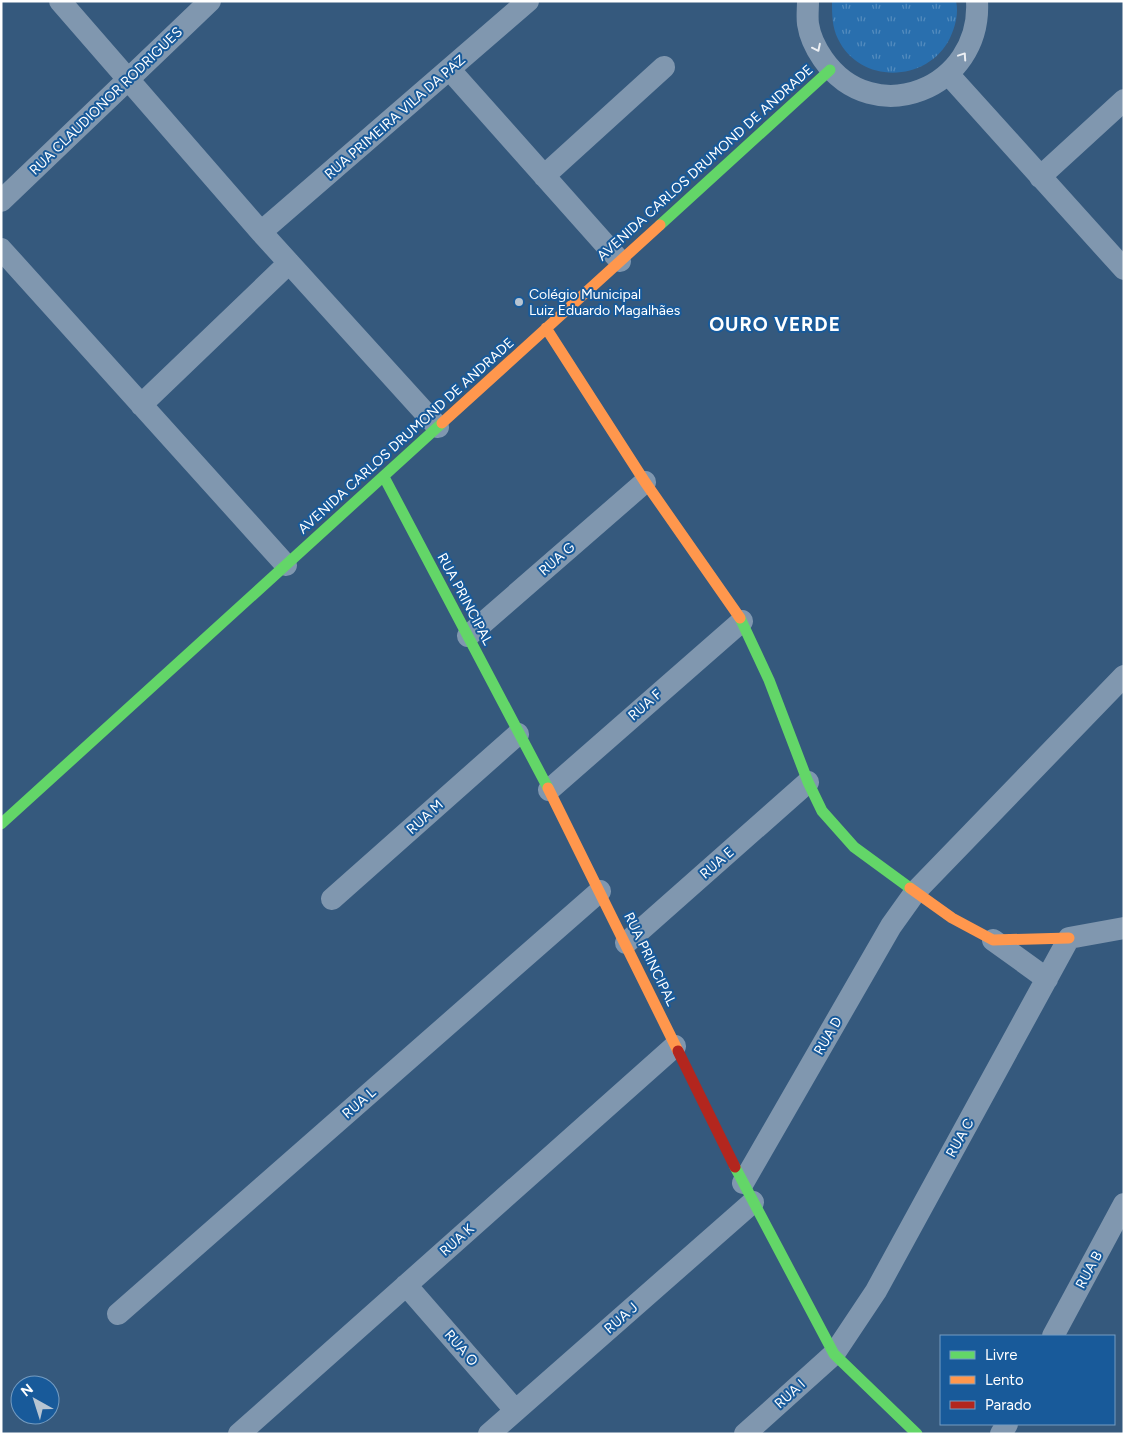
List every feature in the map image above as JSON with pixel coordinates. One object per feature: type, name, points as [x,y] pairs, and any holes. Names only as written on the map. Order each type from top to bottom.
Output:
[{"type":"street","points":[[60,1],[261,232],[438,427]]},
{"type":"street","name":"RUA CLAUDIONOR RODRIGUES","points":[[1,201],[210,1]]},
{"type":"street","name":"RUA PRIMEIRA VILA DA PAZ","points":[[261,232],[528,1]]},
{"type":"street","points":[[808,1],[808,25],[816,49],[830,70],[850,85],[875,94],[901,96],[926,89],[948,75],[966,54],[976,30],[977,1]]},
{"type":"street","points":[[544,176],[664,67]]},
{"type":"street","points":[[450,70],[620,261]]},
{"type":"street","name":"AVENIDA CARLOS DRUMOND DE ANDRADE","points":[[1,824],[830,70]]},
{"type":"street","points":[[948,75],[1124,269]]},
{"type":"street","points":[[1040,177],[1124,100]]},
{"type":"street","points":[[1,249],[286,565]]},
{"type":"street","points":[[141,405],[289,263]]},
{"type":"street","points":[[546,328],[645,482],[742,621],[769,680],[808,782],[822,812],[854,847],[952,918],[993,940],[1047,978]]},
{"type":"street","name":"RUA PRINCIPAL","points":[[384,477],[549,790],[748,1193],[834,1354],[916,1434]]},
{"type":"street","name":"RUA G","points":[[468,636],[645,482]]},
{"type":"street","name":"RUA F","points":[[549,790],[742,621]]},
{"type":"street","name":"RUA D","points":[[748,1193],[892,926],[916,891],[1124,676]]},
{"type":"street","name":"RUA M","points":[[332,900],[518,734]]},
{"type":"street","name":"RUA E","points":[[626,943],[808,782]]},
{"type":"street","name":"RUA L","points":[[118,1314],[600,891]]},
{"type":"street","points":[[993,940],[1069,938],[1124,928]]},
{"type":"street","name":"RUA C","points":[[834,1354],[876,1291],[1069,938]]},
{"type":"street","name":"RUA K","points":[[239,1434],[675,1046]]},
{"type":"street","name":"RUA J","points":[[490,1434],[748,1193]]},
{"type":"street","name":"RUA B","points":[[1055,1335],[1124,1204]]},
{"type":"street","name":"RUA O","points":[[406,1285],[515,1410]]},
{"type":"street","name":"RUA I","points":[[745,1434],[834,1354]]},
{"type":"green space","points":[[832,1],[956,1],[957,16],[950,38],[940,53],[926,64],[911,70],[894,73],[877,71],[862,65],[848,54],[838,39],[833,25]]},
{"type":"traffic: fast","points":[[660,225],[830,70]]},
{"type":"traffic: fast","points":[[1,824],[442,423]]},
{"type":"traffic: fast","points":[[384,477],[548,788]]},
{"type":"traffic: fast","points":[[740,618],[769,680],[808,782],[822,811],[854,847],[910,888]]},
{"type":"traffic: fast","points":[[735,1167],[834,1354],[917,1434]]},
{"type":"traffic: slow","points":[[442,423],[660,225]]},
{"type":"traffic: slow","points":[[546,328],[645,482],[740,618]]},
{"type":"traffic: slow","points":[[548,788],[678,1051]]},
{"type":"traffic: slow","points":[[910,888],[952,918],[993,940],[1069,938]]},
{"type":"traffic: jam","points":[[678,1051],[735,1167]]},
{"type":"place","name":"Colégio Municipal Luiz Eduardo Magalhães","points":[[519,302]]},
{"type":"district","name":"OURO VERDE","points":[[775,324]]}]
